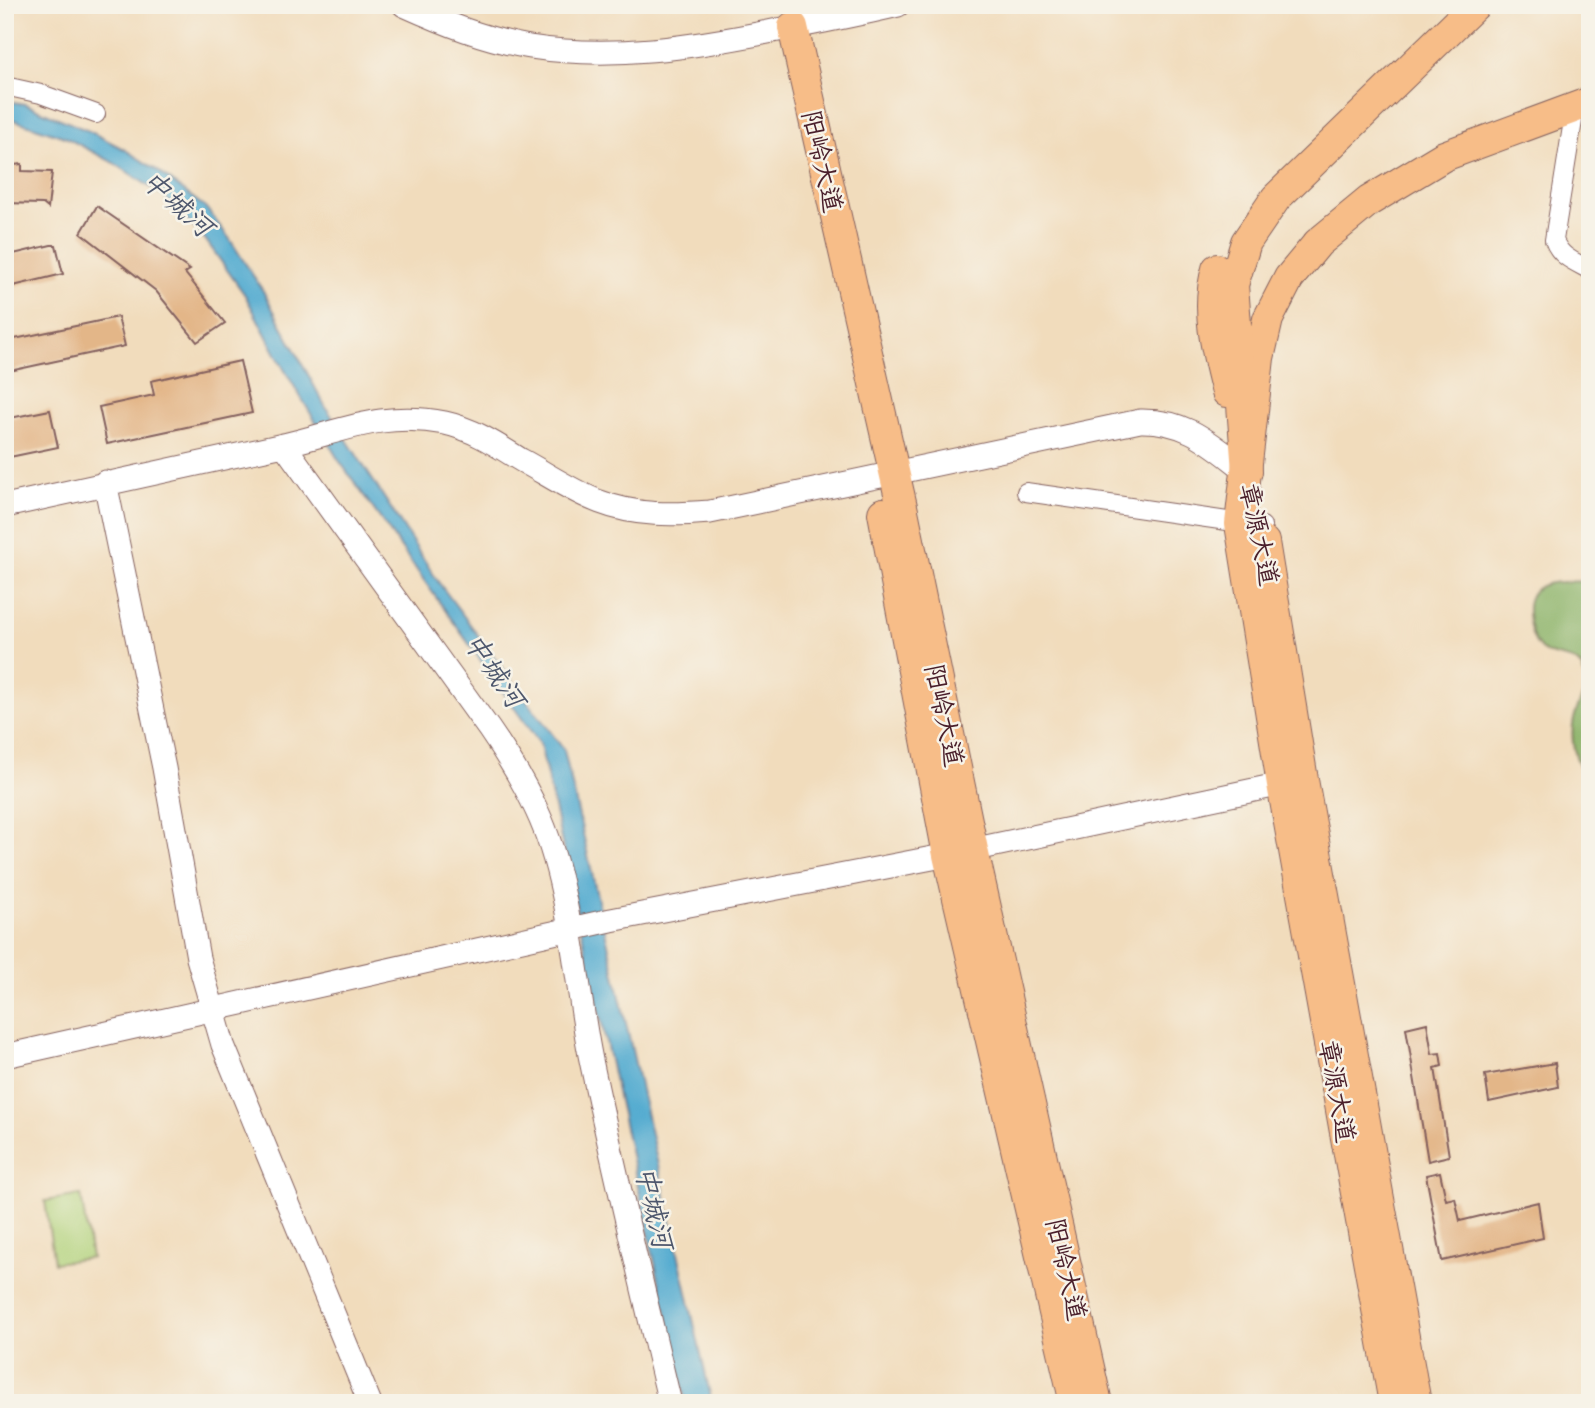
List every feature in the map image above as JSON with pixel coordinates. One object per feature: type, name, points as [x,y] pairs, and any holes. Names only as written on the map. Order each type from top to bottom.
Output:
[{"type":"main road","points":[[1247,471],[1214,343],[1214,282],[1230,230],[1262,183],[1351,101],[1446,5]]},
{"type":"main road","points":[[1247,471],[1233,285],[1246,242],[1276,198],[1475,5]]},
{"type":"main road","name":"阳岭大道","points":[[783,29],[885,475],[960,852],[1075,1403]]},
{"type":"main road","points":[[1247,471],[1259,358],[1268,320],[1289,278],[1318,243],[1369,201],[1444,156],[1582,105]]},
{"type":"main road","name":"章源大道","points":[[1247,471],[1282,784],[1394,1403]]},
{"type":"main road","name":"章源大道","points":[[1251,525],[1303,780],[1416,1403]]},
{"type":"main road","name":"阳岭大道","points":[[960,852],[1097,1403]]},
{"type":"street","points":[[404,5],[442,22],[490,38],[528,47],[569,52],[648,52],[700,46],[898,5]]},
{"type":"street","points":[[5,86],[41,94],[96,114]]},
{"type":"street","points":[[1582,105],[1554,240],[1557,249],[1566,258],[1590,270]]},
{"type":"street","points":[[5,506],[284,445],[348,426],[402,419],[447,424],[478,434],[601,503],[632,511],[671,515],[710,512],[1140,421],[1158,421],[1181,426],[1203,437],[1247,471]]},
{"type":"street","points":[[284,445],[513,765],[538,813],[555,863],[608,1140],[670,1403]]},
{"type":"street","points":[[105,482],[164,768],[198,958],[211,1009],[223,1045],[370,1403]]},
{"type":"street","points":[[1026,492],[1251,525]]},
{"type":"street","points":[[5,1056],[611,920],[960,852],[1282,784]]},
{"type":"green space","points":[[1590,581],[1590,782],[1576,758],[1573,740],[1576,712],[1585,689],[1583,672],[1575,661],[1548,654],[1539,647],[1532,633],[1528,606],[1536,589],[1544,585]]},
{"type":"green space","points":[[81,1195],[91,1258],[54,1263],[45,1201]]},
{"type":"water","name":"中城河","points":[[5,101],[25,104],[124,149],[206,208],[263,291],[325,406],[439,583],[564,750],[712,1403],[686,1403],[540,744],[338,459],[284,369],[245,295],[205,239],[165,197],[114,163],[65,137],[5,117]]},
{"type":"building","points":[[22,164],[22,171],[52,172],[48,208],[43,204],[5,203],[5,166]]},
{"type":"building","points":[[97,206],[190,270],[185,273],[225,323],[197,342],[156,291],[81,233]]},
{"type":"building","points":[[56,245],[63,274],[5,288],[5,256]]},
{"type":"building","points":[[118,317],[125,346],[5,372],[5,341]]},
{"type":"building","points":[[240,361],[252,413],[107,444],[99,407],[154,395],[151,381]]},
{"type":"building","points":[[50,410],[58,447],[5,458],[5,419]]},
{"type":"building","points":[[1427,1023],[1432,1054],[1440,1053],[1442,1066],[1435,1068],[1449,1156],[1428,1161],[1406,1028]]},
{"type":"building","points":[[1555,1063],[1558,1087],[1489,1102],[1485,1075]]},
{"type":"building","points":[[1440,1172],[1446,1200],[1455,1198],[1460,1221],[1538,1202],[1543,1238],[1442,1261],[1426,1175]]}]
